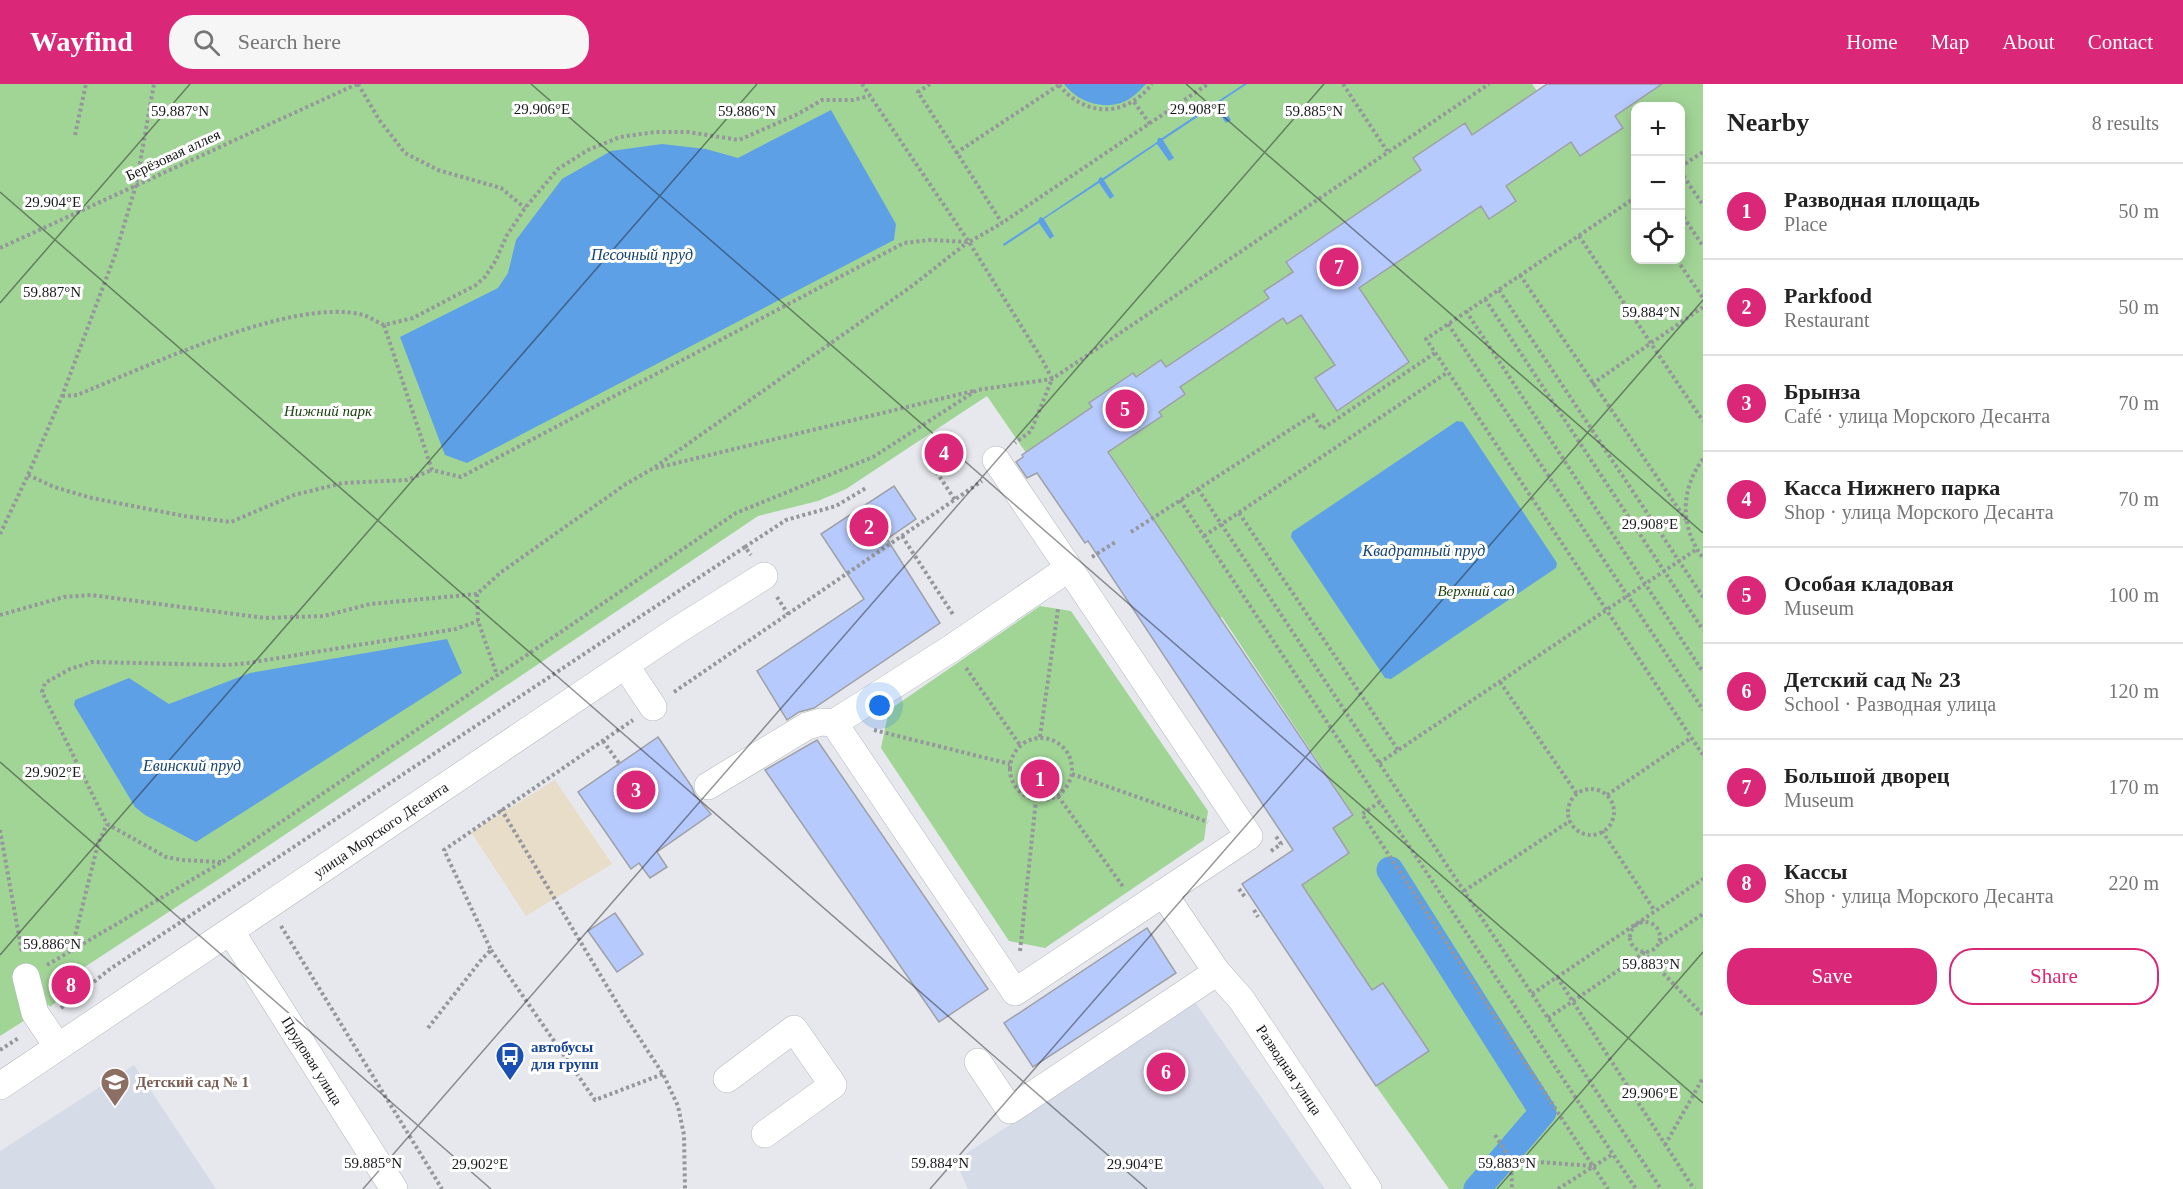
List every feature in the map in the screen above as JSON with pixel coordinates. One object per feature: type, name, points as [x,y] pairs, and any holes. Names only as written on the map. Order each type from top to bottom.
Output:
[{"type":"street","points":[[834,723],[1016,992],[1249,836],[996,460]]},
{"type":"street","points":[[708,786],[795,731],[821,722],[834,723],[952,648],[1070,568]]},
{"type":"street","name":"улица Морского Десанта","points":[[0,1086],[625,665],[764,576]]},
{"type":"street","points":[[625,665],[653,706]]},
{"type":"street","name":"Разводная улица","points":[[1163,893],[1211,963],[1241,999],[1368,1189]]},
{"type":"street","name":"Прудовая улица","points":[[231,932],[394,1189]]},
{"type":"street","points":[[978,1062],[1010,1110],[1211,963]]},
{"type":"street","points":[[26,977],[35,1013],[58,1047]]},
{"type":"street","points":[[727,1079],[794,1029],[832,1085],[765,1134]]},
{"type":"path","points":[[75,135],[86,84]]},
{"type":"path","points":[[0,534],[62,396],[115,255],[136,185],[154,84]]},
{"type":"path","points":[[358,84],[380,121],[405,153],[438,170],[501,188],[525,208]]},
{"type":"path","name":"Берёзовая аллея","points":[[0,248],[358,84]]},
{"type":"path","points":[[862,84],[969,242],[1052,379],[1031,431],[1017,441]]},
{"type":"path","points":[[930,84],[918,92],[1002,223]]},
{"type":"path","points":[[956,153],[1059,85],[1067,94],[1088,107],[1111,109],[1134,102],[1152,84]]},
{"type":"path","points":[[0,615],[63,597],[91,595],[274,618],[324,616],[370,604],[477,594],[500,573],[944,263],[969,242],[1002,223],[1208,84]]},
{"type":"path","points":[[1343,84],[1387,151]]},
{"type":"path","points":[[652,469],[977,390],[1052,379],[1489,84]]},
{"type":"path","points":[[62,396],[77,395],[197,346],[244,330],[302,315],[334,312],[364,315],[384,325],[413,318],[476,285],[485,277],[496,260],[507,235],[525,208],[558,169],[588,150],[620,137],[655,132],[688,132],[740,140],[798,114],[822,100],[853,100],[869,96]]},
{"type":"path","points":[[1134,102],[1150,124]]},
{"type":"path","points":[[1685,165],[1701,153],[1703,160]]},
{"type":"path","points":[[1685,177],[1703,205]]},
{"type":"path","points":[[1631,200],[1426,339],[1703,755]]},
{"type":"path","points":[[1685,219],[1703,246]]},
{"type":"path","points":[[1579,236],[1703,421]]},
{"type":"path","points":[[28,475],[92,498],[184,516],[231,522],[304,493],[343,483],[407,480],[432,470],[461,477],[904,243],[930,240],[969,242]]},
{"type":"path","points":[[1680,264],[1703,298]]},
{"type":"path","points":[[1520,276],[1686,520]]},
{"type":"path","points":[[1499,290],[1703,597]]},
{"type":"path","points":[[1485,298],[1703,630]]},
{"type":"path","points":[[1592,384],[1703,307]]},
{"type":"path","points":[[1466,311],[1703,672]]},
{"type":"path","points":[[1448,324],[1703,710]]},
{"type":"path","points":[[384,325],[432,470]]},
{"type":"path","points":[[1131,532],[1313,415],[1322,429],[1435,353]]},
{"type":"path","points":[[1204,536],[1448,372]]},
{"type":"path","points":[[0,830],[26,977],[222,862],[736,513],[873,457],[977,390]]},
{"type":"path","points":[[1703,459],[1689,484],[1685,500],[1689,534],[1703,558]]},
{"type":"path","points":[[933,467],[955,500]]},
{"type":"path","points":[[745,547],[786,520],[836,506],[866,488]]},
{"type":"path","points":[[1198,489],[1661,1189]]},
{"type":"path","points":[[1180,500],[1636,1189]]},
{"type":"path","points":[[1239,513],[1398,750]]},
{"type":"path","points":[[902,536],[958,621],[941,633],[1020,745]]},
{"type":"path","points":[[1379,763],[1697,549]]},
{"type":"path","points":[[477,594],[478,621],[496,675]]},
{"type":"path","points":[[0,1050],[42,1022],[110,969],[659,604]]},
{"type":"path","points":[[1040,737],[1058,609]]},
{"type":"path","points":[[222,862],[166,857],[107,824],[42,692],[45,682],[70,669],[92,662],[225,665],[248,663],[456,629],[478,621]]},
{"type":"path","points":[[1500,682],[1576,794]]},
{"type":"path","points":[[885,731],[1010,764]]},
{"type":"path","points":[[1040,737],[1051,739],[1068,753],[1072,763],[1072,774],[1068,784],[1058,796],[1041,801],[1036,800],[1021,793],[1014,785],[1010,775],[1010,764],[1013,754],[1020,745],[1040,737]]},
{"type":"path","points":[[1607,795],[1691,738]]},
{"type":"path","points":[[603,741],[619,763]]},
{"type":"path","points":[[1072,774],[1206,822]]},
{"type":"path","points":[[1595,789],[1607,795],[1612,804],[1613,814],[1610,824],[1602,831],[1586,834],[1578,831],[1570,821],[1568,809],[1576,794],[1582,790],[1595,789]]},
{"type":"path","points":[[1058,796],[1126,891]]},
{"type":"path","points":[[1020,946],[1036,800]]},
{"type":"path","points":[[1380,802],[1362,814],[1608,1189]]},
{"type":"path","points":[[501,809],[623,1013],[663,1074],[678,1106],[684,1135],[685,1189]]},
{"type":"path","points":[[1464,891],[1570,821]]},
{"type":"path","points":[[70,952],[98,844],[107,824]]},
{"type":"path","points":[[1602,831],[1655,911]]},
{"type":"path","points":[[1532,994],[1703,879]]},
{"type":"path","points":[[1239,889],[1245,897]]},
{"type":"path","points":[[269,906],[441,1189]]},
{"type":"path","points":[[1254,910],[1258,917]]},
{"type":"path","points":[[1548,1018],[1644,953],[1654,950],[1659,944],[1703,914]]},
{"type":"path","points":[[1636,924],[1649,922],[1657,927],[1661,937],[1659,944]]},
{"type":"path","points":[[1636,924],[1630,934],[1635,948],[1644,953],[1703,1015]]},
{"type":"path","points":[[491,950],[594,1100],[663,1074]]},
{"type":"path","points":[[1557,977],[1694,1189]]},
{"type":"path","points":[[1665,1145],[1703,1078]]},
{"type":"path","points":[[1495,1135],[1511,1160],[1512,1189]]},
{"type":"path","points":[[1558,1189],[1613,1154]]},
{"type":"path","points":[[1511,1160],[1593,1166]]},
{"type":"shaded area","points":[[555,780],[612,864],[526,916],[471,832]]},
{"type":"shaded area","points":[[1195,1002],[1325,1189],[968,1189],[955,1161]]},
{"type":"shaded area","name":"Детский сад № 1","points":[[134,1065],[216,1189],[0,1189],[0,1151]]},
{"type":"green space","name":"Нижний парк","points":[[0,84],[1532,84],[1537,91],[1472,135],[1465,124],[1421,170],[1286,261],[1293,272],[1265,291],[1269,298],[1166,367],[1161,360],[1136,377],[1132,373],[1090,403],[1092,407],[1044,479],[987,396],[846,489],[818,501],[758,516],[74,974],[82,986],[0,1036]]},
{"type":"green space","name":"Верхний сад","points":[[1662,84],[1703,84],[1703,1189],[1449,1189],[1376,1086],[1428,1051],[1383,983],[1372,990],[1302,885],[1349,853],[1333,828],[1353,814],[1222,617],[1199,632],[1203,593],[1161,530],[1139,544],[1122,517],[1143,502],[1106,448],[1119,445],[1162,416],[1159,412],[1185,394],[1180,387],[1283,318],[1287,324],[1301,315],[1335,365],[1316,378],[1338,411],[1409,362],[1359,288],[1481,206],[1489,218],[1506,186],[1571,142],[1581,156],[1622,129],[1615,116],[1631,105],[1631,264],[1685,264],[1685,102],[1636,102]]},
{"type":"green space","points":[[1040,606],[1071,611],[1208,811],[1204,840],[1045,948],[1009,941],[881,748],[889,710]]},
{"type":"water","points":[[1064,84],[1146,84],[1124,102],[1105,105],[1078,97]]},
{"type":"water","points":[[1247,84],[1220,102],[1231,120],[1226,123],[1214,106],[1163,140],[1174,158],[1169,161],[1157,144],[1104,180],[1114,196],[1110,199],[1099,183],[1044,219],[1054,236],[1050,239],[1039,223],[1004,246],[1003,244],[1038,221],[1040,217],[1043,218],[1098,181],[1100,177],[1103,178],[1157,142],[1158,138],[1162,138]]},
{"type":"water","name":"Песочный пруд","points":[[831,110],[896,224],[894,240],[467,463],[445,455],[400,337],[498,288],[508,273],[516,240],[562,179],[611,151],[662,144],[706,149],[738,158]]},
{"type":"water","name":"Квадратный пруд","points":[[1457,421],[1463,422],[1557,563],[1556,568],[1391,679],[1385,678],[1291,537],[1292,532]]},
{"type":"water","name":"Евинский пруд","points":[[447,639],[462,673],[196,842],[145,815],[135,807],[74,705],[75,700],[129,678],[169,704],[250,673]]},
{"type":"building","points":[[1547,84],[1662,84],[1636,102],[1631,102],[1631,105],[1615,116],[1623,128],[1580,156],[1571,142],[1506,186],[1516,201],[1489,219],[1481,206],[1359,288],[1409,362],[1337,411],[1315,378],[1335,365],[1301,315],[1287,324],[1283,318],[1180,387],[1185,394],[1159,412],[1162,416],[1108,452],[1353,815],[1333,828],[1349,853],[1302,885],[1372,990],[1383,983],[1429,1051],[1376,1086],[1242,884],[1293,850],[1088,541],[1085,543],[1037,473],[1027,478],[1016,462],[1023,457],[1022,455],[1092,407],[1089,403],[1133,373],[1136,377],[1161,360],[1166,367],[1269,298],[1264,291],[1293,272],[1286,262],[1421,170],[1413,158],[1465,123],[1472,135]]},
{"type":"building","points":[[894,486],[916,519],[887,539],[940,623],[814,708],[799,712],[787,720],[757,671],[864,599],[821,534]]},
{"type":"building","points":[[658,737],[695,795],[711,814],[657,852],[667,867],[650,878],[639,863],[631,869],[578,792]]},
{"type":"building","points":[[817,740],[988,989],[939,1022],[765,770]]},
{"type":"building","points":[[615,913],[643,954],[617,972],[588,931]]},
{"type":"building","points":[[1147,928],[1176,973],[1033,1067],[1004,1023]]},
{"type":"waterway","points":[[1390,870],[1543,1112],[1477,1189]]},
{"type":"place","name":"Большой дворец","points":[[1339,267]]},
{"type":"place","name":"Особая кладовая","points":[[1125,409]]},
{"type":"place","name":"Касса Нижнего парка","points":[[944,453]]},
{"type":"place","name":"Parkfood","points":[[869,527]]},
{"type":"place","name":"Разводная площадь","points":[[1040,779]]},
{"type":"place","name":"Брынза","points":[[636,790]]},
{"type":"place","name":"Кассы","points":[[71,985]]},
{"type":"place","name":"Детский сад № 23","points":[[1166,1072]]},
{"type":"place","name":"автобусы для групп","points":[[510,1082]]},
{"type":"place","name":"Детский сад № 1","points":[[115,1108]]}]
